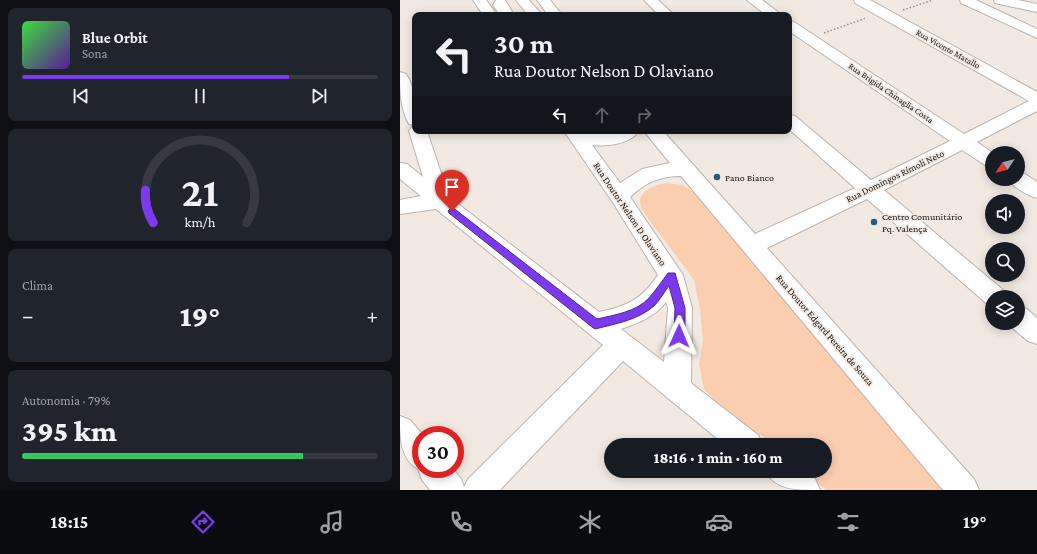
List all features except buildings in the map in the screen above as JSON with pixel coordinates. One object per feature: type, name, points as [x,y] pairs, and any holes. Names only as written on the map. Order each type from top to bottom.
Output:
[{"type":"street","points":[[479,0],[488,12]]},
{"type":"street","points":[[522,0],[532,12]]},
{"type":"street","points":[[543,0],[553,12]]},
{"type":"street","points":[[650,0],[664,12]]},
{"type":"street","points":[[753,0],[771,12]]},
{"type":"street","name":"Rua Vicente Matallo","points":[[860,0],[1037,99]]},
{"type":"street","points":[[966,0],[1037,8]]},
{"type":"street","points":[[500,3],[505,12]]},
{"type":"street","points":[[995,4],[1037,34]]},
{"type":"street","name":"Rua Brigida Chinaglia Costa","points":[[792,26],[985,156]]},
{"type":"street","points":[[400,77],[409,114]]},
{"type":"street","name":"Rua Domingos Rímoli Neto","points":[[753,245],[870,189],[1037,104]]},
{"type":"street","points":[[792,123],[987,290]]},
{"type":"street","points":[[419,134],[440,201]]},
{"type":"street","name":"Rua Doutor Nelson D Olaviano","points":[[576,134],[671,275],[652,302],[640,310],[620,318],[595,324]]},
{"type":"street","name":"Rua Doutor Nelson D Olaviano","points":[[577,134],[589,140],[601,141],[611,140],[624,134]]},
{"type":"street","name":"Rua Doutor Edgard Pereira de Souza","points":[[656,134],[753,245],[963,490]]},
{"type":"street","points":[[400,169],[739,438]]},
{"type":"street","points":[[619,196],[640,177],[650,172],[671,169],[686,170]]},
{"type":"street","points":[[1025,184],[1037,192]]},
{"type":"street","points":[[400,207],[440,201]]},
{"type":"street","points":[[671,275],[680,308],[677,371],[678,388]]},
{"type":"street","points":[[1025,322],[1037,333]]},
{"type":"street","points":[[479,490],[622,345]]},
{"type":"street","points":[[400,430],[412,444]]},
{"type":"street","points":[[440,478],[450,490]]},
{"type":"street","points":[[789,478],[804,490]]},
{"type":"path","points":[[810,38],[933,0]]},
{"type":"shaded area","points":[[667,183],[682,185],[693,192],[947,490],[826,490],[812,478],[832,478],[832,438],[765,438],[739,425],[719,406],[704,389],[699,364],[703,341],[700,309],[694,280],[642,210],[640,204],[641,198],[646,190]]},
{"type":"place","name":"Pano Bianco","points":[[717,177]]},
{"type":"place","name":"Centro Comunitário Pq. Valença","points":[[874,222]]},
{"type":"route","points":[[452,211],[595,324],[620,318],[640,310],[652,302],[671,275],[680,308],[679,336]]}]
